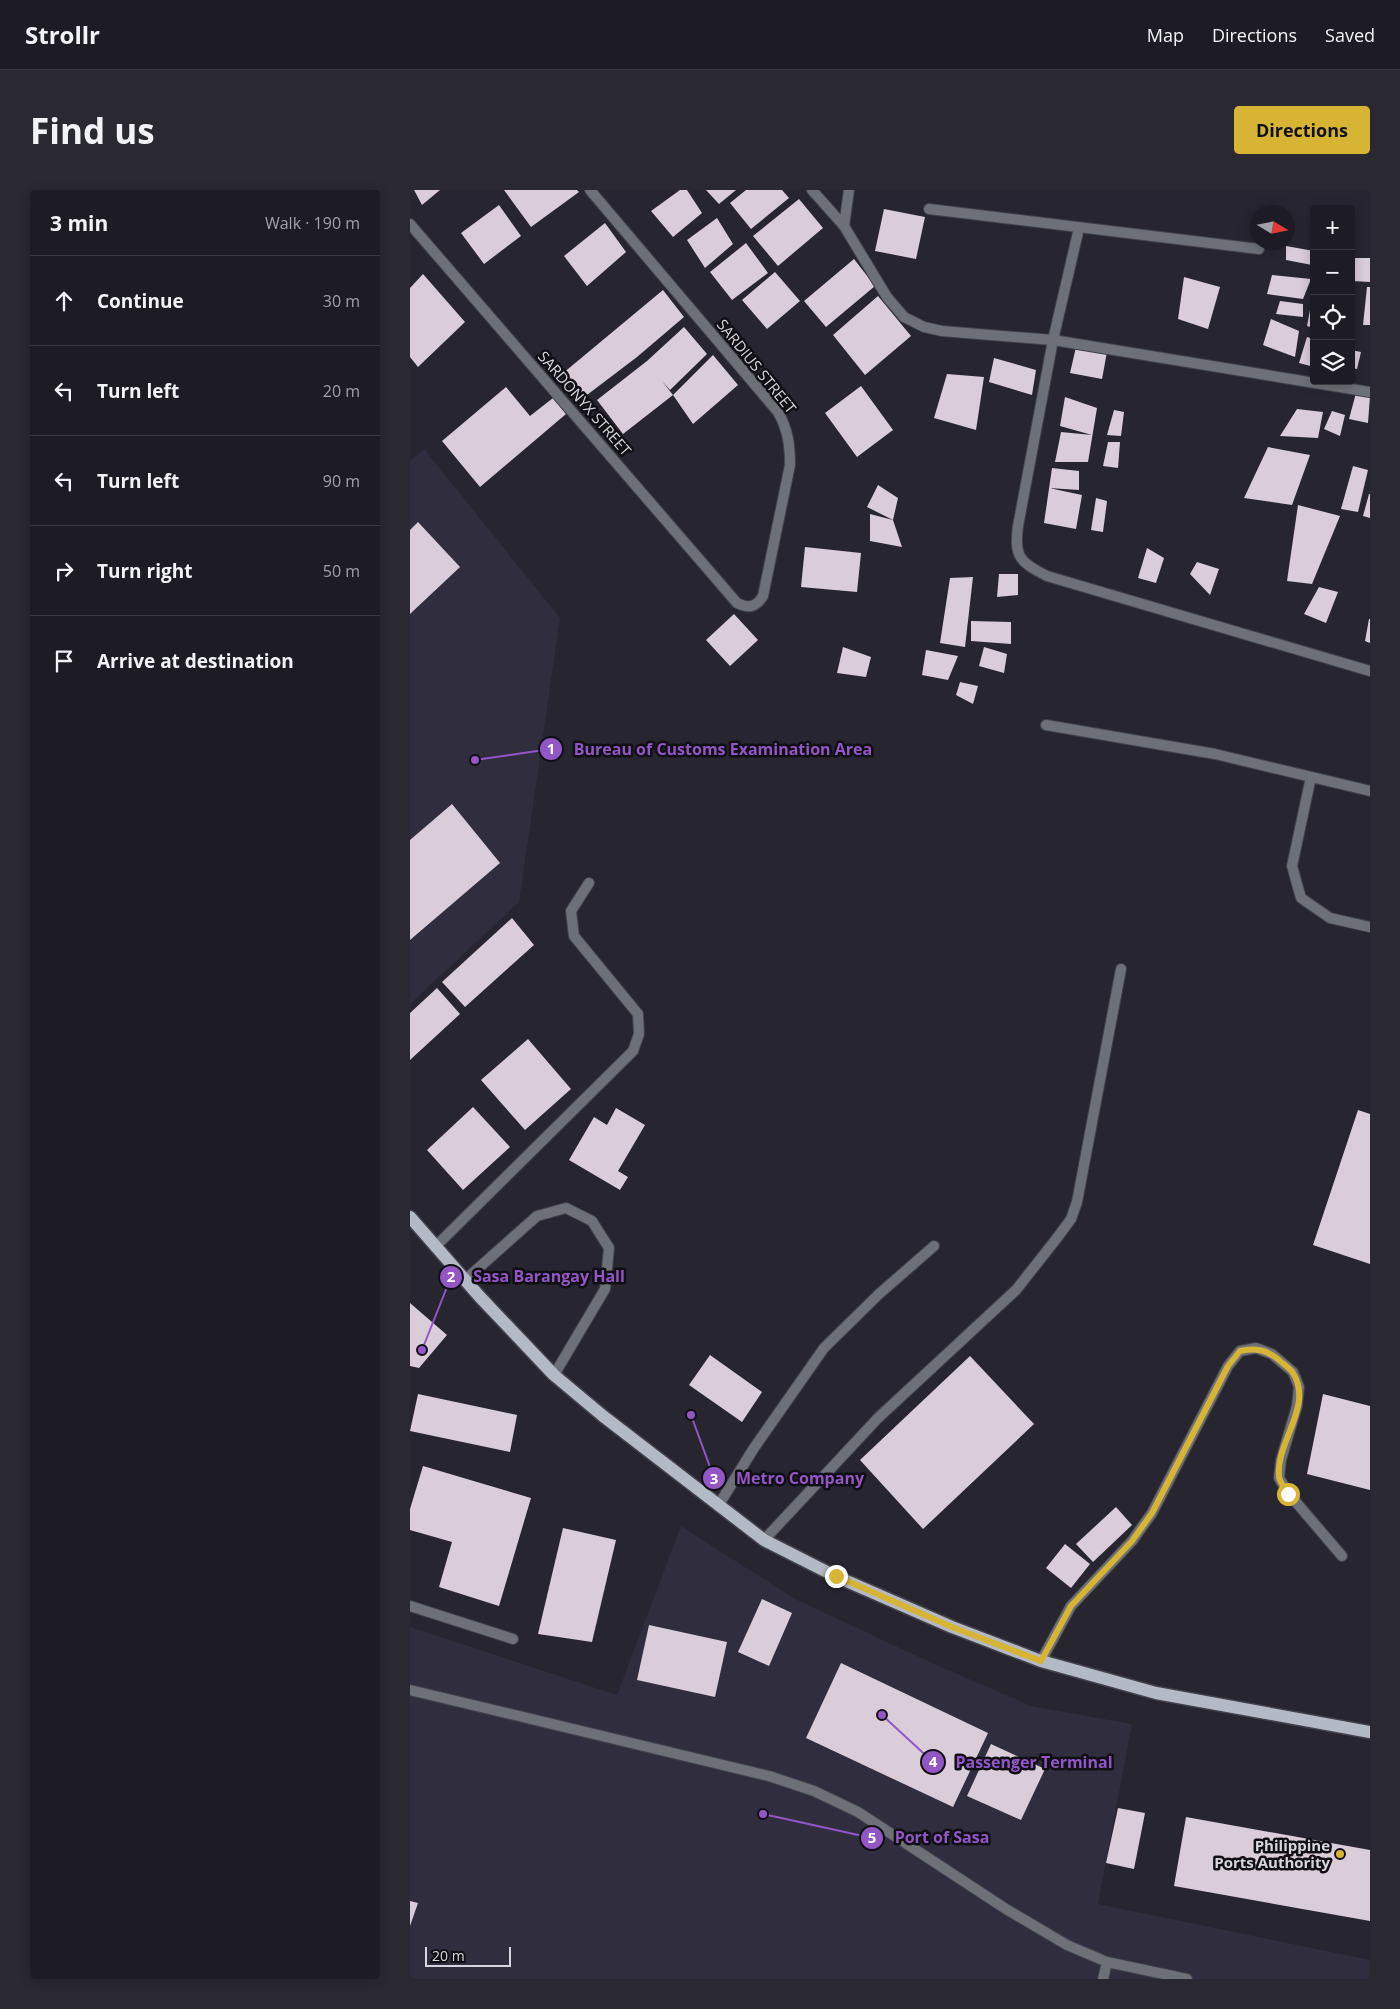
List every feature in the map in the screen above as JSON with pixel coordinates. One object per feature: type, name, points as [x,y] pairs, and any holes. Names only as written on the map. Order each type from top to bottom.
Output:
[{"type":"main road","points":[[410,1217],[465,1280],[554,1375],[603,1416],[764,1540],[836,1576],[952,1627],[1041,1661],[1156,1693],[1370,1732]]},
{"type":"street","name":"SARDIUS STREET","points":[[590,190],[778,412],[786,427],[790,444],[790,465],[763,596],[758,604],[752,606],[746,607],[737,603]]},
{"type":"street","points":[[812,190],[844,226],[887,297],[904,317],[924,327],[942,331],[1053,340],[1370,392]]},
{"type":"street","points":[[844,226],[849,190]]},
{"type":"street","points":[[929,209],[1250,248]]},
{"type":"street","name":"SARDONYX STREET","points":[[410,224],[737,603]]},
{"type":"street","points":[[1079,228],[1053,340],[1015,547],[1031,568],[1047,576],[1370,671]]},
{"type":"street","points":[[1046,725],[1215,754],[1370,792]]},
{"type":"street","points":[[1311,777],[1292,866],[1301,898],[1330,918],[1370,927]]},
{"type":"street","points":[[436,1246],[633,1052],[639,1034],[638,1014],[582,947],[572,930],[571,911],[589,883]]},
{"type":"street","points":[[764,1540],[878,1418],[1016,1290],[1070,1219],[1077,1202],[1121,970]]},
{"type":"street","points":[[465,1280],[537,1216],[566,1208],[592,1221],[610,1248],[606,1289],[554,1375]]},
{"type":"street","points":[[718,1506],[754,1448],[824,1348],[880,1294],[934,1246]]},
{"type":"street","points":[[1041,1661],[1071,1606],[1132,1541],[1152,1513],[1228,1366],[1240,1351],[1256,1348],[1272,1354],[1293,1372],[1299,1387],[1297,1406],[1281,1460],[1279,1478],[1288,1494],[1342,1556]]},
{"type":"street","points":[[410,1606],[512,1639]]},
{"type":"street","points":[[410,1690],[769,1776],[814,1790],[858,1812],[1006,1909],[1067,1945],[1107,1962],[1187,1979]]},
{"type":"street","points":[[1103,1979],[1107,1962]]},
{"type":"shaded area","points":[[424,449],[560,618],[519,902],[410,1004],[410,461]]},
{"type":"shaded area","points":[[681,1526],[795,1599],[932,1663],[1031,1706],[1132,1724],[1098,1904],[1370,1960],[1370,1979],[410,1979],[410,1627],[617,1695]]},
{"type":"building","points":[[414,190],[440,190],[422,205]]},
{"type":"building","points":[[504,190],[577,190],[579,192],[531,227]]},
{"type":"building","points":[[680,190],[687,190],[702,213],[673,237],[651,211]]},
{"type":"building","points":[[706,190],[736,190],[719,204]]},
{"type":"building","points":[[746,190],[782,190],[789,198],[751,229],[730,203]]},
{"type":"building","points":[[799,199],[823,228],[778,266],[753,236]]},
{"type":"building","points":[[499,205],[521,236],[484,264],[461,233]]},
{"type":"building","points":[[884,209],[925,217],[916,259],[875,251]]},
{"type":"building","points":[[717,218],[733,244],[705,268],[687,240]]},
{"type":"building","points":[[605,223],[626,252],[587,286],[564,256]]},
{"type":"building","points":[[746,243],[768,273],[732,300],[710,272]]},
{"type":"building","points":[[1295,248],[1310,250],[1310,265],[1286,260],[1286,250],[1295,250]]},
{"type":"building","points":[[1355,258],[1370,258],[1370,282],[1355,281]]},
{"type":"building","points":[[854,259],[875,286],[826,327],[804,301]]},
{"type":"building","points":[[775,272],[800,301],[767,329],[742,300]]},
{"type":"building","points":[[423,274],[465,322],[418,367],[410,357],[410,288]]},
{"type":"building","points":[[1272,275],[1310,279],[1303,299],[1267,294]]},
{"type":"building","points":[[1184,277],[1220,287],[1208,329],[1178,319]]},
{"type":"building","points":[[1367,287],[1370,287],[1370,325],[1363,325]]},
{"type":"building","points":[[663,290],[684,317],[637,357],[583,398],[562,374]]},
{"type":"building","points":[[878,296],[911,336],[865,375],[833,335]]},
{"type":"building","points":[[1280,301],[1303,304],[1303,317],[1276,314]]},
{"type":"building","points":[[1310,310],[1310,327],[1307,326]]},
{"type":"building","points":[[1271,319],[1299,331],[1295,357],[1263,345]]},
{"type":"building","points":[[684,327],[707,354],[670,390],[662,381],[673,395],[623,434],[597,400],[647,361]]},
{"type":"building","points":[[1307,337],[1310,338],[1310,366],[1299,363]]},
{"type":"building","points":[[1076,347],[1107,352],[1102,379],[1070,373]]},
{"type":"building","points":[[1355,351],[1361,352],[1357,369],[1355,369]]},
{"type":"building","points":[[713,355],[738,385],[693,424],[673,395]]},
{"type":"building","points":[[994,358],[1036,370],[1032,395],[989,382]]},
{"type":"building","points":[[947,374],[984,377],[976,430],[934,418]]},
{"type":"building","points":[[861,386],[893,430],[857,457],[825,413]]},
{"type":"building","points":[[506,387],[530,416],[553,398],[566,414],[480,487],[442,441]]},
{"type":"building","points":[[1356,393],[1370,396],[1368,423],[1349,419]]},
{"type":"building","points":[[1065,397],[1097,408],[1088,462],[1055,462],[1061,432],[1092,435],[1060,426]]},
{"type":"building","points":[[1297,409],[1323,412],[1318,438],[1280,436]]},
{"type":"building","points":[[1114,410],[1124,412],[1121,436],[1107,435]]},
{"type":"building","points":[[1332,411],[1345,415],[1340,436],[1324,429]]},
{"type":"building","points":[[1108,442],[1120,442],[1118,468],[1103,466]]},
{"type":"building","points":[[1268,447],[1310,455],[1292,505],[1244,498]]},
{"type":"building","points":[[1353,466],[1368,470],[1358,512],[1341,509]]},
{"type":"building","points":[[1052,468],[1079,471],[1079,490],[1049,488]]},
{"type":"building","points":[[878,485],[898,498],[893,520],[867,507]]},
{"type":"building","points":[[1049,488],[1082,495],[1076,529],[1044,523]]},
{"type":"building","points":[[1370,494],[1370,518],[1363,516]]},
{"type":"building","points":[[1096,498],[1107,501],[1103,532],[1091,530]]},
{"type":"building","points":[[1298,505],[1340,516],[1312,584],[1287,581]]},
{"type":"building","points":[[870,514],[893,520],[902,547],[870,541]]},
{"type":"building","points":[[418,522],[460,567],[410,614],[410,530]]},
{"type":"building","points":[[805,547],[861,553],[857,592],[801,587]]},
{"type":"building","points":[[1147,548],[1164,558],[1156,583],[1138,578]]},
{"type":"building","points":[[1197,562],[1219,569],[1210,595],[1190,574]]},
{"type":"building","points":[[999,574],[1018,574],[1018,595],[997,597]]},
{"type":"building","points":[[973,577],[965,647],[940,643],[950,578]]},
{"type":"building","points":[[1319,587],[1338,592],[1326,623],[1304,614]]},
{"type":"building","points":[[734,614],[758,640],[730,666],[706,640]]},
{"type":"building","points":[[1370,619],[1370,643],[1365,641]]},
{"type":"building","points":[[971,621],[1011,622],[1011,644],[971,641]]},
{"type":"building","points":[[843,647],[871,657],[866,677],[837,673]]},
{"type":"building","points":[[984,647],[1007,654],[1004,673],[979,666]]},
{"type":"building","points":[[926,650],[958,656],[948,680],[922,675]]},
{"type":"building","points":[[960,682],[978,686],[973,704],[956,695]]},
{"type":"building","points":[[452,804],[500,863],[410,940],[410,840]]},
{"type":"building","points":[[512,918],[534,945],[465,1007],[442,982]]},
{"type":"building","points":[[437,988],[460,1014],[410,1060],[410,1013]]},
{"type":"building","points":[[528,1039],[571,1089],[525,1130],[481,1080]]},
{"type":"building","points":[[473,1107],[510,1147],[463,1190],[427,1150]]},
{"type":"building","points":[[616,1108],[645,1125],[618,1171],[628,1177],[620,1190],[569,1160],[594,1117],[607,1125]]},
{"type":"building","points":[[1358,1110],[1370,1114],[1370,1264],[1313,1245]]},
{"type":"building","points":[[410,1303],[447,1335],[419,1368],[410,1366]]},
{"type":"building","points":[[710,1355],[762,1392],[742,1422],[689,1385]]},
{"type":"building","points":[[970,1356],[1034,1424],[923,1529],[860,1460]]},
{"type":"building","points":[[418,1394],[517,1415],[510,1452],[410,1431]]},
{"type":"building","points":[[1323,1394],[1370,1406],[1370,1490],[1307,1474]]},
{"type":"building","points":[[423,1466],[531,1498],[499,1606],[439,1587],[452,1542],[410,1530],[410,1509]]},
{"type":"building","points":[[1116,1507],[1132,1525],[1093,1562],[1076,1544]]},
{"type":"building","points":[[563,1528],[616,1540],[592,1642],[538,1634]]},
{"type":"building","points":[[1065,1544],[1090,1564],[1071,1588],[1046,1568]]},
{"type":"building","points":[[762,1599],[792,1613],[769,1666],[738,1652]]},
{"type":"building","points":[[649,1625],[727,1642],[715,1697],[637,1680]]},
{"type":"building","points":[[841,1663],[988,1733],[953,1807],[806,1738]]},
{"type":"building","points":[[991,1744],[1045,1769],[1021,1820],[967,1796]]},
{"type":"building","points":[[1118,1808],[1145,1813],[1134,1869],[1106,1863]]},
{"type":"building","points":[[1186,1817],[1370,1850],[1370,1921],[1174,1886]]},
{"type":"building","points":[[410,1901],[418,1903],[410,1926]]},
{"type":"place","name":"Bureau of Customs Examination Area","points":[[475,760]]},
{"type":"place","name":"Sasa Barangay Hall","points":[[422,1350]]},
{"type":"place","name":"Metro Company","points":[[691,1415]]},
{"type":"place","name":"Passenger Terminal","points":[[882,1715]]},
{"type":"place","name":"Port of Sasa","points":[[763,1814]]},
{"type":"place","name":"Philippine Ports Authority","points":[[1340,1854]]},
{"type":"route","points":[[836,1576],[952,1627],[1041,1661],[1071,1606],[1132,1541],[1152,1513],[1228,1366],[1240,1351],[1256,1348],[1272,1354],[1293,1372],[1299,1387],[1297,1406],[1281,1460],[1279,1478],[1288,1494]]}]
